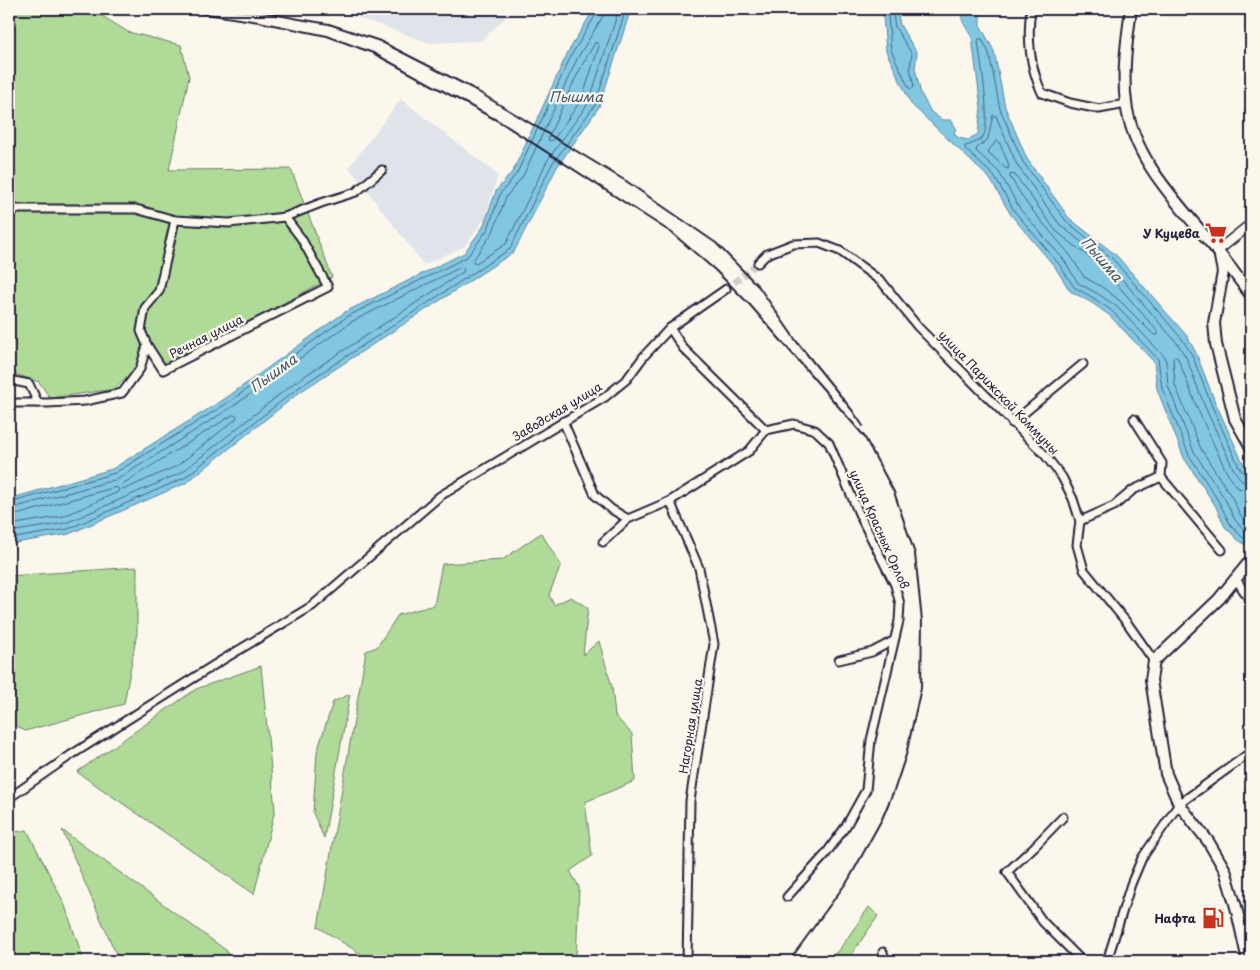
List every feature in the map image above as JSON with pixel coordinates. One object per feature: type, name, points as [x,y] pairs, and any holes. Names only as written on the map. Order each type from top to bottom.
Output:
[{"type":"main road","points":[[1130,9],[1125,67],[1126,104],[1130,124],[1141,151],[1161,183],[1251,295]]},
{"type":"main road","points":[[1219,253],[1223,272],[1214,323],[1216,344],[1235,419],[1251,446]]},
{"type":"main road","points":[[1248,961],[1236,907],[1225,870],[1208,841],[1179,804],[1166,774],[1151,689],[1154,661],[1196,622],[1251,560]]},
{"type":"street","points":[[1031,9],[1031,56],[1035,76],[1042,93],[1070,103],[1099,109],[1126,104]]},
{"type":"street","points":[[1200,9],[1251,9]]},
{"type":"street","points":[[9,209],[136,209],[175,220],[229,223],[285,217],[356,192],[382,170]]},
{"type":"street","name":"Речная улица","points":[[147,345],[163,370],[328,287],[302,238],[285,217]]},
{"type":"street","points":[[9,403],[85,401],[122,393],[140,369],[147,345],[141,331],[144,308],[159,291],[175,220]]},
{"type":"street","points":[[1219,253],[1251,224]]},
{"type":"street","name":"улица Парижской Коммуны","points":[[758,262],[767,254],[794,244],[820,243],[840,251],[882,282],[918,328],[1045,455],[1062,477],[1073,499],[1080,521],[1077,545],[1084,570],[1128,624],[1154,661]]},
{"type":"street","name":"Заводская улица","points":[[9,798],[71,755],[312,606],[440,496],[562,421],[605,397],[627,379],[644,356],[670,328],[726,289]]},
{"type":"street","points":[[603,542],[628,519],[670,501],[749,450],[766,430],[683,348],[670,328]]},
{"type":"street","points":[[1012,422],[1083,364]]},
{"type":"street","points":[[9,380],[29,384],[38,403]]},
{"type":"street","points":[[1134,419],[1162,464],[1161,477],[1222,550]]},
{"type":"street","points":[[562,421],[595,494],[611,509],[628,519]]},
{"type":"street","name":"улица Красных Орлов","points":[[766,430],[794,424],[815,430],[829,443],[860,516],[895,585],[900,604],[899,621],[871,740],[866,790],[846,826],[825,855],[787,897]]},
{"type":"street","points":[[1080,521],[1114,506],[1132,490],[1161,477]]},
{"type":"street","name":"Нагорная улица","points":[[670,501],[698,568],[714,644],[690,801],[687,961]]},
{"type":"street","points":[[1236,579],[1251,602]]},
{"type":"street","points":[[839,660],[872,652],[894,641]]},
{"type":"street","points":[[1107,961],[1131,884],[1142,858],[1179,804],[1251,752]]},
{"type":"street","points":[[1063,817],[1007,872],[1043,922],[1082,961]]},
{"type":"street","points":[[883,952],[885,961]]},
{"type":"shaded area","points":[[334,9],[514,9],[481,41],[430,43]]},
{"type":"shaded area","points":[[401,99],[498,175],[485,218],[465,246],[424,265],[349,167]]},
{"type":"green space","points":[[9,9],[91,9],[128,32],[181,45],[189,77],[169,170],[291,169],[332,277],[165,367],[147,338],[138,365],[115,389],[50,398],[39,382],[9,372]]},
{"type":"green space","points":[[541,533],[561,565],[549,595],[554,605],[571,597],[588,608],[583,655],[599,641],[612,687],[615,716],[632,734],[635,781],[585,802],[592,856],[570,871],[579,887],[576,961],[372,961],[318,927],[366,651],[377,647],[398,615],[434,605],[442,564],[502,560]]},
{"type":"green space","points":[[137,567],[137,633],[124,704],[25,731],[9,722],[9,576]]},
{"type":"green space","points":[[261,666],[275,810],[254,894],[77,772],[196,689]]},
{"type":"green space","points":[[350,694],[324,838],[313,813],[317,752],[333,702]]},
{"type":"green space","points":[[27,830],[64,903],[84,961],[9,961],[9,833]]},
{"type":"green space","points":[[62,830],[227,951],[230,961],[119,961]]},
{"type":"green space","points":[[869,907],[878,916],[847,961],[826,961],[839,950]]},
{"type":"water","name":"Пышма","points":[[594,9],[631,9],[599,107],[557,167],[514,252],[300,392],[186,483],[69,534],[9,544],[9,499],[112,469],[226,398],[345,312],[464,253],[483,227],[496,191],[513,171],[568,52]]},
{"type":"water","name":"Пышма","points":[[885,9],[897,9],[900,25],[917,53],[915,68],[921,94],[931,112],[942,120],[951,120],[956,128],[954,134],[959,138],[968,140],[978,134],[981,108],[972,38],[963,22],[959,9],[980,9],[980,25],[994,51],[1005,107],[1027,159],[1069,218],[1116,255],[1187,336],[1196,353],[1215,402],[1251,476],[1251,552],[1248,546],[1238,540],[1225,527],[1215,505],[1184,458],[1157,389],[1154,362],[1109,315],[1070,291],[1055,267],[1011,215],[990,179],[911,104],[886,51],[883,15]]},
{"type":"tunnel","points":[[726,289],[758,263]]},
{"type":"railway","points":[[173,9],[259,22],[327,36],[373,53],[500,122],[672,233],[715,270],[750,305],[864,436],[894,492],[915,554],[922,621],[921,688],[906,755],[882,819],[849,879],[789,961]]},
{"type":"railway","points":[[217,9],[263,12],[329,24],[380,41],[472,88],[626,181],[716,243],[759,287],[797,342],[863,426]]},
{"type":"place","name":"У Куцева","points":[[1216,233]]},
{"type":"place","name":"Нафта","points":[[1213,918]]}]
